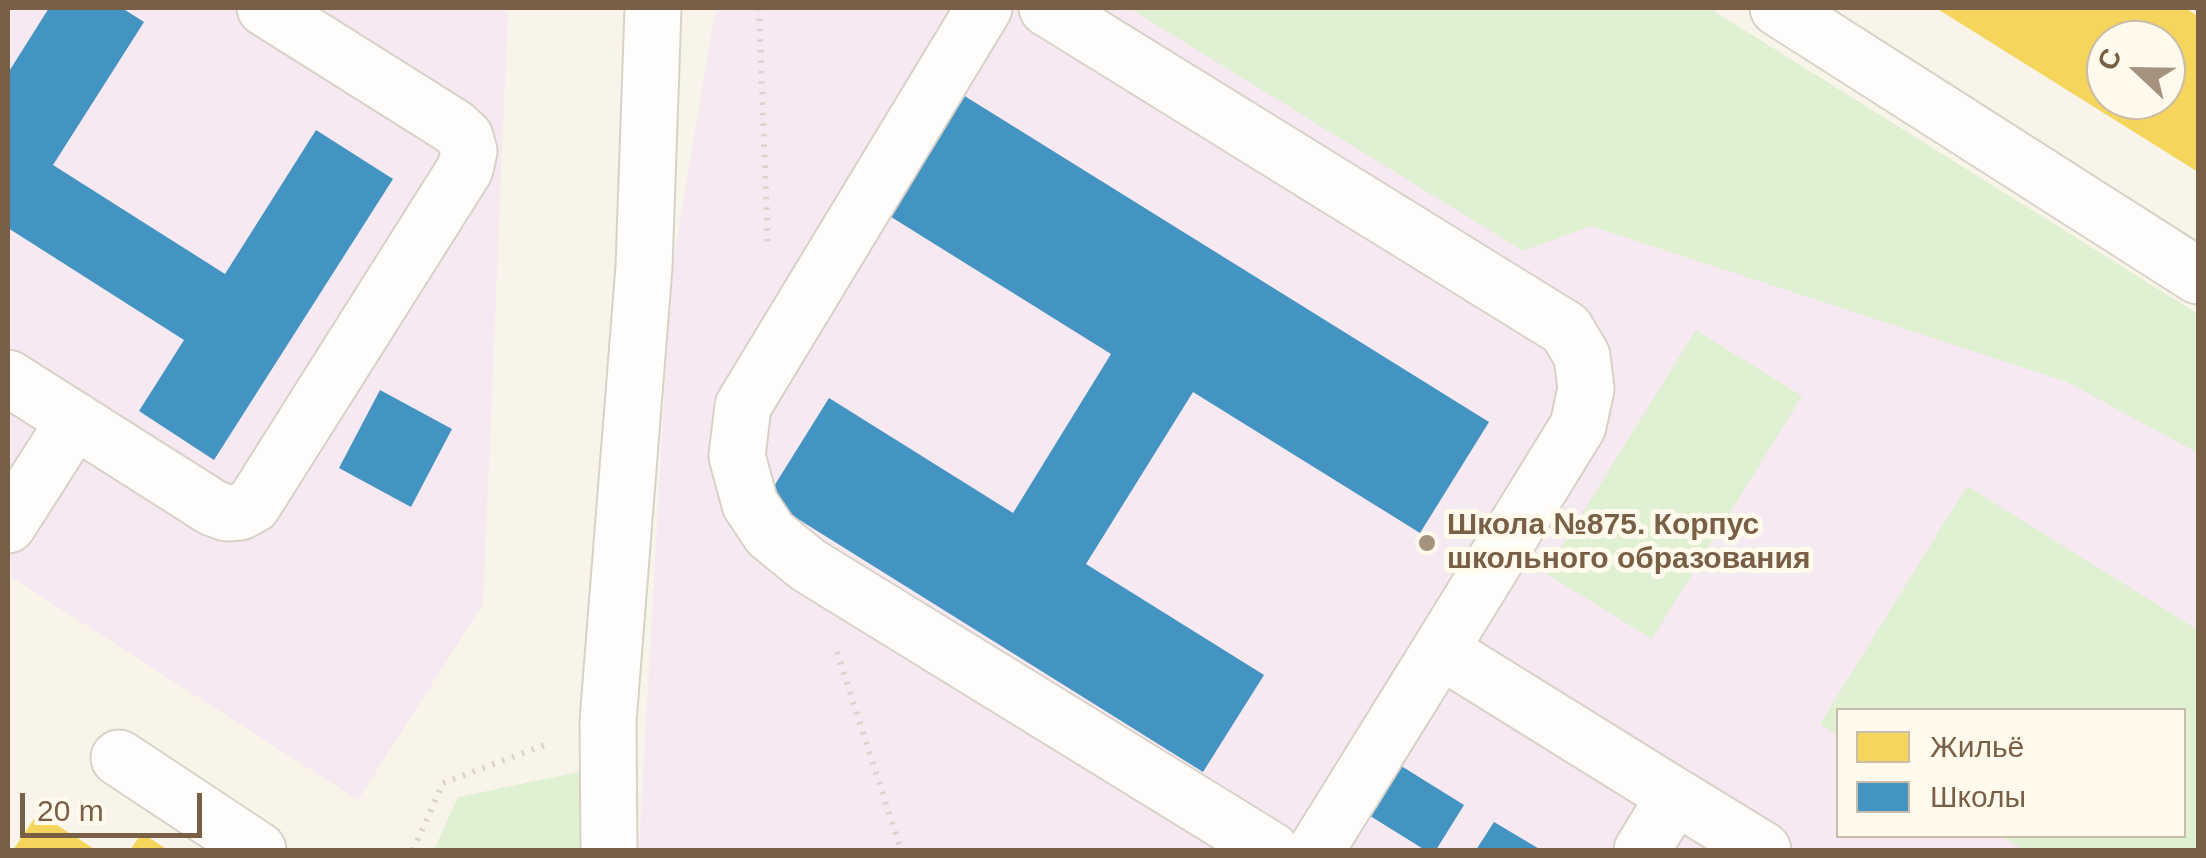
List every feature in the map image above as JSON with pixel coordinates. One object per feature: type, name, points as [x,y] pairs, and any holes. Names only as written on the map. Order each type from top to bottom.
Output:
[{"type":"lane","points":[[8,378],[213,508],[227,513],[254,505],[465,169],[469,151],[454,127],[266,8]]},
{"type":"lane","points":[[609,850],[608,722],[644,266],[653,8]]},
{"type":"lane","points":[[984,8],[743,406],[737,456],[750,504],[770,534],[808,565],[1271,850]]},
{"type":"lane","points":[[1047,8],[1566,329],[1582,356],[1586,389],[1578,426],[1316,850]]},
{"type":"lane","points":[[1778,8],[2198,276]]},
{"type":"lane","points":[[8,525],[74,420]]},
{"type":"lane","points":[[1440,650],[1763,850]]},
{"type":"lane","points":[[119,758],[258,850]]},
{"type":"lane","points":[[1642,850],[1676,796]]},
{"type":"path","points":[[758,8],[768,258]]},
{"type":"path","points":[[808,565],[902,850]]},
{"type":"path","points":[[413,850],[444,783],[608,722]]},
{"type":"shaded area","points":[[8,8],[508,8],[483,604],[358,800],[8,575]]},
{"type":"shaded area","name":"Школа №875. Корпус школьного образования","points":[[716,8],[1619,8],[2198,375],[2198,850],[639,850],[671,275]]},
{"type":"green space","points":[[1129,8],[1709,8],[2198,314],[2198,453],[2067,382],[1591,226],[1523,251]]},
{"type":"green space","points":[[1696,330],[1802,396],[1652,639],[1545,573]]},
{"type":"green space","points":[[1967,486],[2198,630],[2198,850],[2024,850],[2003,838],[2186,838],[2186,708],[1836,708],[1836,735],[1820,724]]},
{"type":"green space","points":[[599,768],[594,850],[434,850],[458,797]]},
{"type":"building: Жильё","points":[[1936,8],[2185,8],[2198,16],[2198,172],[2115,120],[2186,120],[2186,20],[2086,20],[2086,102]]},
{"type":"building: Жильё","points":[[38,813],[96,850],[13,850]]},
{"type":"building: Жильё","points":[[142,833],[168,850],[130,850]]},
{"type":"building: Школы","points":[[49,8],[122,8],[144,22],[53,165],[225,274],[316,130],[393,179],[214,460],[139,411],[184,340],[8,228],[8,73]]},
{"type":"building: Школы","points":[[963,95],[1489,422],[1420,533],[1193,392],[1086,564],[1264,675],[1203,772],[766,499],[829,398],[1013,513],[1111,354],[888,215]]},
{"type":"building: Школы","points":[[380,390],[452,429],[411,507],[339,468]]},
{"type":"building: Школы","points":[[1398,764],[1464,805],[1436,850],[1425,850],[1367,814]]},
{"type":"building: Школы","points":[[1494,822],[1541,850],[1476,850]]},
{"type":"place","name":"Школа №875. Корпус школьного образования","points":[[1427,543]]}]
